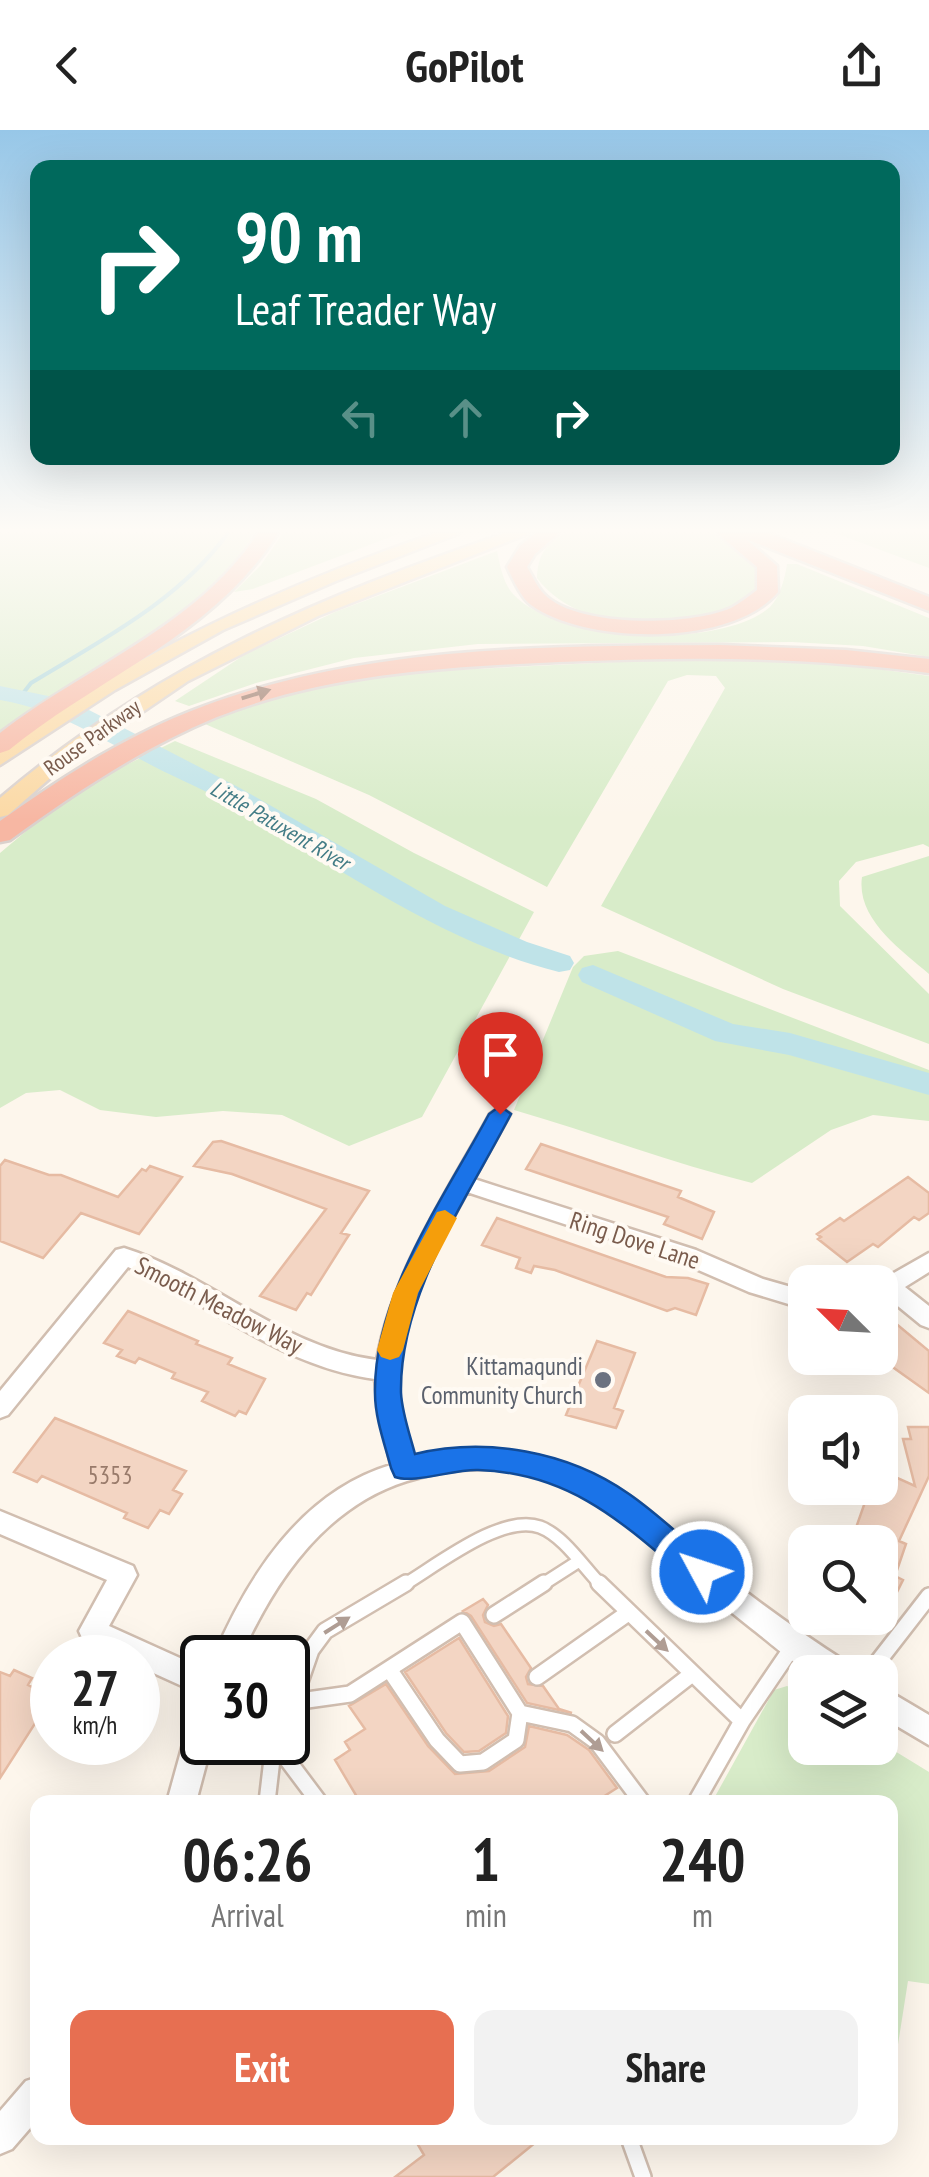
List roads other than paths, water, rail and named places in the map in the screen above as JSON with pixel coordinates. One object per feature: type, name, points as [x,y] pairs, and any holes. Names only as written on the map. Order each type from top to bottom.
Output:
[{"type":"highway","points":[[0,744],[33,726],[172,629]]},
{"type":"highway","points":[[0,834],[106,760],[165,729],[222,705],[292,684],[366,669],[456,659],[756,651],[841,655],[929,666]]},
{"type":"main road","name":"Rouse Parkway","points":[[89,687],[210,629]]},
{"type":"main road","name":"Rouse Parkway","points":[[0,810],[130,708],[270,629]]},
{"type":"main road","name":"Rouse Parkway","points":[[0,758],[33,726]]},
{"type":"street","points":[[404,1468],[388,1397],[391,1342],[406,1293],[500,1114]]},
{"type":"street","name":"Ring Dove Lane","points":[[464,1183],[688,1256],[788,1295]]},
{"type":"street","name":"Smooth Meadow Way","points":[[0,1408],[124,1256],[158,1269],[284,1341],[332,1360],[387,1371]]},
{"type":"street","points":[[898,1281],[929,1261]]},
{"type":"street","points":[[898,1299],[929,1319]]},
{"type":"street","points":[[237,1635],[254,1597],[311,1524],[336,1502],[404,1468],[442,1460],[515,1460],[586,1483],[617,1501],[810,1655]]},
{"type":"street","points":[[0,1522],[124,1576],[92,1632],[180,1672]]},
{"type":"street","points":[[898,1711],[929,1731]]},
{"type":"street","points":[[183,1795],[191,1765]]},
{"type":"street","points":[[0,2137],[30,2102]]},
{"type":"lane","points":[[310,1650],[325,1631],[508,1524],[538,1526],[742,1722]]},
{"type":"lane","points":[[494,1615],[578,1561]]},
{"type":"lane","points":[[881,1655],[929,1596]]},
{"type":"lane","points":[[537,1677],[628,1613]]},
{"type":"lane","points":[[310,1701],[350,1694],[388,1667],[462,1622],[520,1713],[516,1740],[483,1762],[460,1764],[437,1740],[388,1667]]},
{"type":"lane","points":[[700,1795],[742,1722],[794,1645]]},
{"type":"lane","points":[[615,1734],[692,1674]]},
{"type":"lane","points":[[520,1713],[572,1724],[596,1742],[637,1795]]},
{"type":"lane","points":[[268,1795],[274,1742],[315,1795]]},
{"type":"lane","points":[[632,2145],[643,2177]]},
{"type":"waterway","points":[[21,696],[31,683],[120,629]]},
{"type":"waterway","name":"Little Patuxent River","points":[[0,693],[45,702],[81,716],[231,794],[435,912],[516,949],[559,963]]},
{"type":"waterway","name":"Little Patuxent River","points":[[593,975],[726,1034],[790,1044],[929,1084]]},
{"type":"place","name":"Kittamaqundi Community Church","points":[[603,1380]]}]
